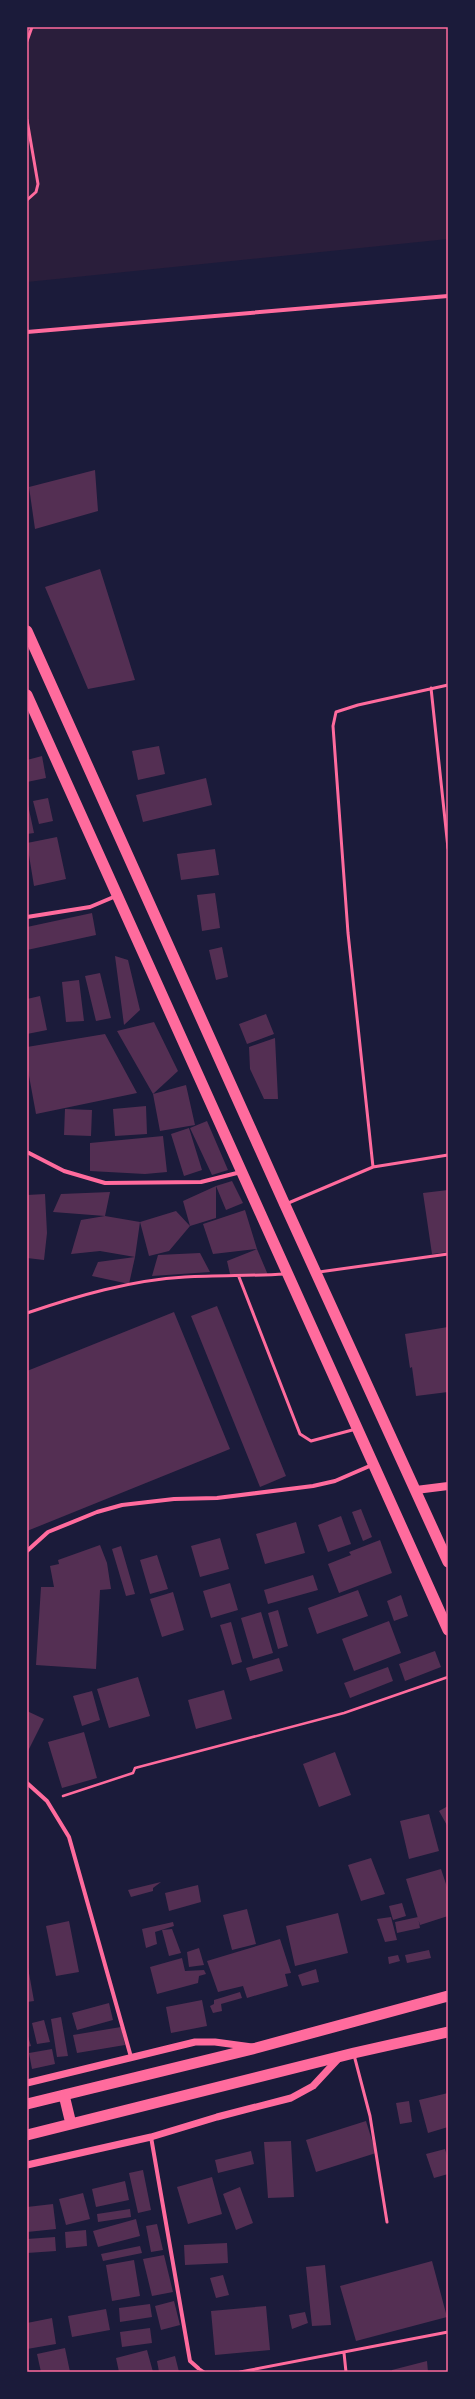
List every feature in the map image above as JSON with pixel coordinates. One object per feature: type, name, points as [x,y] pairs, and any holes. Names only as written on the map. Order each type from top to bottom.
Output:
[{"type":"highway","points":[[27,631],[285,1205],[448,1562]]},
{"type":"highway","points":[[27,695],[448,1630]]},
{"type":"highway","points":[[27,2104],[256,2048],[448,1996]]},
{"type":"highway","points":[[27,2135],[341,2056],[448,2032]]},
{"type":"highway","points":[[64,2095],[71,2124]]},
{"type":"main road","points":[[416,1490],[448,1486]]},
{"type":"street","points":[[27,332],[448,296]]},
{"type":"street","points":[[27,917],[90,907],[118,895]]},
{"type":"street","points":[[27,1152],[64,1171],[105,1183],[201,1182],[243,1172]]},
{"type":"street","points":[[27,1551],[48,1532],[97,1512],[122,1505],[174,1499],[217,1498],[313,1486],[335,1481],[374,1464]]},
{"type":"street","points":[[27,1783],[47,1801],[69,1838],[131,2057]]},
{"type":"street","points":[[27,2083],[195,2042],[215,2042],[256,2048]]},
{"type":"street","points":[[27,2165],[151,2137],[217,2117],[291,2098],[313,2086],[341,2056]]},
{"type":"street","points":[[151,2137],[190,2361],[198,2368]]},
{"type":"lane","points":[[27,41],[32,27]]},
{"type":"lane","points":[[27,120],[38,184],[36,192],[27,200]]},
{"type":"lane","points":[[373,1167],[348,934],[333,726],[336,712],[358,705],[448,685]]},
{"type":"lane","points":[[431,688],[448,848]]},
{"type":"lane","points":[[285,1205],[373,1167],[448,1155]]},
{"type":"lane","points":[[316,1272],[401,1258],[448,1254]]},
{"type":"lane","points":[[27,1313],[69,1299],[144,1282],[184,1277],[239,1277],[289,1274]]},
{"type":"lane","points":[[239,1277],[300,1434],[311,1441],[358,1428]]},
{"type":"lane","points":[[354,2053],[370,2116],[387,2222]]},
{"type":"lane","points":[[240,2372],[448,2332]]},
{"type":"lane","points":[[344,2353],[346,2372]]},
{"type":"lane","points":[[198,2368],[204,2372]]},
{"type":"path","points":[[47,1801],[133,1773],[135,1768],[344,1713],[448,1677]]},
{"type":"shaded area","points":[[27,27],[448,27],[448,239],[27,282]]},
{"type":"building","points":[[95,470],[98,511],[35,529],[29,487]]},
{"type":"building","points":[[100,569],[135,680],[88,689],[45,587]]},
{"type":"building","points":[[159,746],[165,774],[138,780],[132,751]]},
{"type":"building","points":[[42,756],[46,778],[27,782],[27,760]]},
{"type":"building","points":[[206,778],[212,805],[143,822],[136,795]]},
{"type":"building","points":[[48,798],[53,821],[39,824],[33,801]]},
{"type":"building","points":[[27,800],[34,833],[27,834]]},
{"type":"building","points":[[57,837],[66,879],[34,886],[27,843]]},
{"type":"building","points":[[215,849],[219,875],[181,880],[177,854]]},
{"type":"building","points":[[215,893],[220,928],[202,931],[197,895]]},
{"type":"building","points":[[92,913],[96,935],[27,950],[27,927]]},
{"type":"building","points":[[222,947],[228,977],[216,980],[209,950]]},
{"type":"building","points":[[115,956],[128,960],[140,1010],[124,1025]]},
{"type":"building","points":[[100,973],[111,1018],[96,1021],[85,976]]},
{"type":"building","points":[[79,980],[84,1021],[66,1022],[62,982]]},
{"type":"building","points":[[40,996],[47,1030],[27,1034],[27,999]]},
{"type":"building","points":[[266,1014],[274,1034],[247,1044],[239,1024]]},
{"type":"building","points":[[154,1022],[178,1071],[153,1094],[117,1031]]},
{"type":"building","points":[[105,1034],[137,1093],[36,1114],[27,1065],[27,1047]]},
{"type":"building","points":[[275,1038],[278,1099],[264,1099],[250,1069],[249,1047]]},
{"type":"building","points":[[186,1085],[195,1125],[160,1131],[153,1094]]},
{"type":"building","points":[[146,1106],[147,1134],[115,1136],[113,1109]]},
{"type":"building","points":[[65,1109],[92,1110],[91,1136],[64,1135]]},
{"type":"building","points":[[207,1121],[228,1170],[212,1175],[190,1128]]},
{"type":"building","points":[[189,1128],[202,1170],[184,1176],[171,1134]]},
{"type":"building","points":[[163,1136],[167,1172],[145,1174],[90,1171],[90,1143]]},
{"type":"building","points":[[232,1181],[243,1203],[226,1210],[216,1186]]},
{"type":"building","points":[[216,1186],[216,1218],[190,1226],[183,1201]]},
{"type":"building","points":[[448,1190],[448,1252],[432,1254],[423,1193]]},
{"type":"building","points":[[110,1192],[105,1216],[53,1212],[61,1194]]},
{"type":"building","points":[[45,1194],[47,1233],[44,1260],[27,1258],[27,1195]]},
{"type":"building","points":[[245,1210],[257,1249],[213,1254],[203,1224]]},
{"type":"building","points":[[176,1211],[190,1226],[169,1251],[149,1256],[140,1222]]},
{"type":"building","points":[[105,1216],[140,1222],[135,1257],[100,1251],[71,1254],[81,1220]]},
{"type":"building","points":[[257,1249],[268,1275],[230,1274],[227,1261]]},
{"type":"building","points":[[200,1253],[210,1272],[152,1276],[158,1255]]},
{"type":"building","points":[[135,1257],[129,1284],[92,1276],[98,1262]]},
{"type":"building","points":[[217,1306],[286,1476],[260,1487],[191,1316]]},
{"type":"building","points":[[174,1312],[230,1449],[27,1531],[27,1371]]},
{"type":"building","points":[[448,1327],[448,1392],[416,1396],[405,1334]]},
{"type":"building","points":[[361,1509],[372,1537],[363,1541],[352,1512]]},
{"type":"building","points":[[341,1516],[351,1544],[328,1552],[318,1525]]},
{"type":"building","points":[[296,1522],[305,1553],[265,1564],[256,1534]]},
{"type":"building","points":[[220,1538],[229,1569],[200,1577],[191,1546]]},
{"type":"building","points":[[380,1540],[392,1573],[339,1593],[328,1564],[351,1555],[349,1552]]},
{"type":"building","points":[[100,1545],[107,1563],[111,1589],[100,1590],[96,1669],[36,1665],[41,1587],[54,1587],[50,1566],[59,1564],[58,1560]]},
{"type":"building","points":[[121,1546],[135,1594],[126,1596],[112,1549]]},
{"type":"building","points":[[157,1555],[168,1589],[150,1594],[140,1560]]},
{"type":"building","points":[[313,1575],[318,1590],[268,1604],[264,1590]]},
{"type":"building","points":[[230,1583],[238,1610],[211,1618],[203,1591]]},
{"type":"building","points":[[358,1590],[368,1616],[317,1634],[308,1608]]},
{"type":"building","points":[[173,1592],[184,1630],[162,1637],[150,1599]]},
{"type":"building","points":[[401,1595],[408,1616],[394,1621],[387,1601]]},
{"type":"building","points":[[278,1610],[288,1646],[278,1649],[268,1613]]},
{"type":"building","points":[[261,1612],[273,1653],[253,1659],[241,1618]]},
{"type":"building","points":[[389,1621],[401,1653],[354,1671],[342,1639]]},
{"type":"building","points":[[231,1622],[242,1662],[232,1665],[220,1625]]},
{"type":"building","points":[[435,1651],[441,1667],[405,1681],[399,1664]]},
{"type":"building","points":[[279,1658],[283,1671],[250,1681],[246,1668]]},
{"type":"building","points":[[388,1667],[393,1681],[350,1698],[344,1683]]},
{"type":"building","points":[[138,1677],[150,1716],[109,1728],[97,1689]]},
{"type":"building","points":[[224,1690],[232,1719],[196,1729],[188,1700]]},
{"type":"building","points":[[92,1691],[100,1720],[82,1726],[73,1696]]},
{"type":"building","points":[[27,1711],[44,1719],[27,1753]]},
{"type":"building","points":[[84,1732],[97,1778],[62,1788],[48,1742]]},
{"type":"building","points":[[335,1752],[351,1795],[319,1807],[303,1764]]},
{"type":"building","points":[[448,1806],[448,1827],[439,1811]]},
{"type":"building","points":[[429,1814],[439,1851],[409,1859],[400,1821]]},
{"type":"building","points":[[371,1858],[385,1894],[361,1901],[348,1865]]},
{"type":"building","points":[[441,1869],[448,1890],[448,1916],[420,1925],[406,1879]]},
{"type":"building","points":[[161,1882],[153,1888],[153,1891],[131,1897],[128,1890]]},
{"type":"building","points":[[198,1885],[201,1902],[169,1911],[165,1893]]},
{"type":"building","points":[[402,1903],[406,1916],[393,1920],[389,1906]]},
{"type":"building","points":[[247,1909],[256,1944],[232,1950],[223,1915]]},
{"type":"building","points":[[338,1913],[348,1953],[295,1966],[286,1926]]},
{"type":"building","points":[[391,1917],[397,1940],[385,1942],[377,1919]]},
{"type":"building","points":[[418,1917],[420,1928],[397,1933],[395,1922]]},
{"type":"building","points":[[69,1921],[79,1972],[56,1976],[46,1926]]},
{"type":"building","points":[[173,1922],[174,1926],[155,1932],[157,1944],[146,1948],[142,1929]]},
{"type":"building","points":[[172,1929],[181,1953],[169,1956],[162,1930]]},
{"type":"building","points":[[280,1939],[291,1973],[285,1974],[288,1986],[247,1998],[243,1986],[218,1992],[207,1961]]},
{"type":"building","points":[[199,1948],[204,1965],[189,1967],[187,1952]]},
{"type":"building","points":[[429,1950],[431,1958],[407,1963],[405,1955]]},
{"type":"building","points":[[398,1955],[400,1961],[389,1964],[388,1957]]},
{"type":"building","points":[[182,1958],[185,1971],[204,1970],[206,1974],[199,1976],[198,1983],[157,1994],[150,1967]]},
{"type":"building","points":[[27,1962],[34,2001],[27,2002]]},
{"type":"building","points":[[316,1969],[319,1982],[302,1986],[298,1975]]},
{"type":"building","points":[[240,1992],[242,1998],[221,2004],[222,2011],[213,2013],[210,2006],[214,2004],[214,2000]]},
{"type":"building","points":[[202,2000],[207,2026],[171,2033],[166,2007]]},
{"type":"building","points":[[109,2003],[113,2020],[77,2030],[72,2013]]},
{"type":"building","points":[[61,2017],[68,2056],[57,2057],[51,2019]]},
{"type":"building","points":[[44,2020],[50,2042],[37,2044],[32,2023]]},
{"type":"building","points":[[121,2027],[125,2045],[77,2053],[73,2035]]},
{"type":"building","points":[[27,2033],[31,2046],[27,2047]]},
{"type":"building","points":[[52,2049],[55,2064],[32,2069],[29,2053]]},
{"type":"building","points":[[448,2093],[448,2127],[428,2133],[419,2100]]},
{"type":"building","points":[[409,2101],[412,2122],[400,2124],[396,2103]]},
{"type":"building","points":[[366,2121],[376,2153],[316,2172],[306,2140]]},
{"type":"building","points":[[291,2141],[294,2197],[268,2198],[264,2142]]},
{"type":"building","points":[[445,2149],[448,2159],[448,2174],[434,2178],[426,2154]]},
{"type":"building","points":[[251,2151],[254,2164],[218,2173],[215,2160]]},
{"type":"building","points":[[143,2170],[151,2210],[138,2213],[129,2173]]},
{"type":"building","points":[[212,2177],[222,2214],[188,2224],[177,2187]]},
{"type":"building","points":[[125,2181],[129,2200],[96,2207],[92,2189]]},
{"type":"building","points":[[240,2187],[253,2223],[236,2230],[223,2194]]},
{"type":"building","points":[[83,2193],[90,2219],[66,2225],[59,2199]]},
{"type":"building","points":[[53,2204],[56,2229],[27,2232],[27,2207]]},
{"type":"building","points":[[130,2209],[131,2217],[98,2222],[97,2214]]},
{"type":"building","points":[[136,2219],[140,2236],[98,2247],[93,2231]]},
{"type":"building","points":[[157,2224],[163,2250],[151,2252],[146,2226]]},
{"type":"building","points":[[86,2230],[87,2246],[66,2248],[65,2232]]},
{"type":"building","points":[[55,2237],[56,2251],[27,2253],[27,2239]]},
{"type":"building","points":[[227,2243],[228,2263],[185,2265],[184,2245]]},
{"type":"building","points":[[140,2246],[142,2253],[103,2261],[101,2254]]},
{"type":"building","points":[[164,2255],[173,2292],[152,2296],[143,2259]]},
{"type":"building","points":[[134,2260],[140,2296],[112,2301],[106,2265]]},
{"type":"building","points":[[432,2261],[447,2317],[356,2341],[340,2286]]},
{"type":"building","points":[[325,2265],[331,2325],[312,2326],[306,2267]]},
{"type":"building","points":[[223,2275],[229,2295],[216,2298],[210,2278]]},
{"type":"building","points":[[174,2301],[180,2325],[161,2330],[155,2306]]},
{"type":"building","points":[[150,2304],[152,2317],[120,2322],[119,2308]]},
{"type":"building","points":[[266,2306],[270,2350],[215,2355],[211,2311]]},
{"type":"building","points":[[106,2309],[110,2330],[72,2337],[68,2316]]},
{"type":"building","points":[[305,2312],[308,2323],[292,2329],[289,2315]]},
{"type":"building","points":[[52,2318],[56,2344],[27,2349],[27,2323]]},
{"type":"building","points":[[150,2328],[152,2343],[122,2347],[120,2332]]},
{"type":"building","points":[[65,2348],[70,2372],[41,2372],[37,2354]]},
{"type":"building","points":[[147,2350],[153,2372],[119,2372],[116,2358]]},
{"type":"building","points":[[175,2356],[179,2372],[159,2372],[157,2361]]},
{"type":"building","points":[[427,2361],[428,2372],[392,2372],[392,2370]]}]
